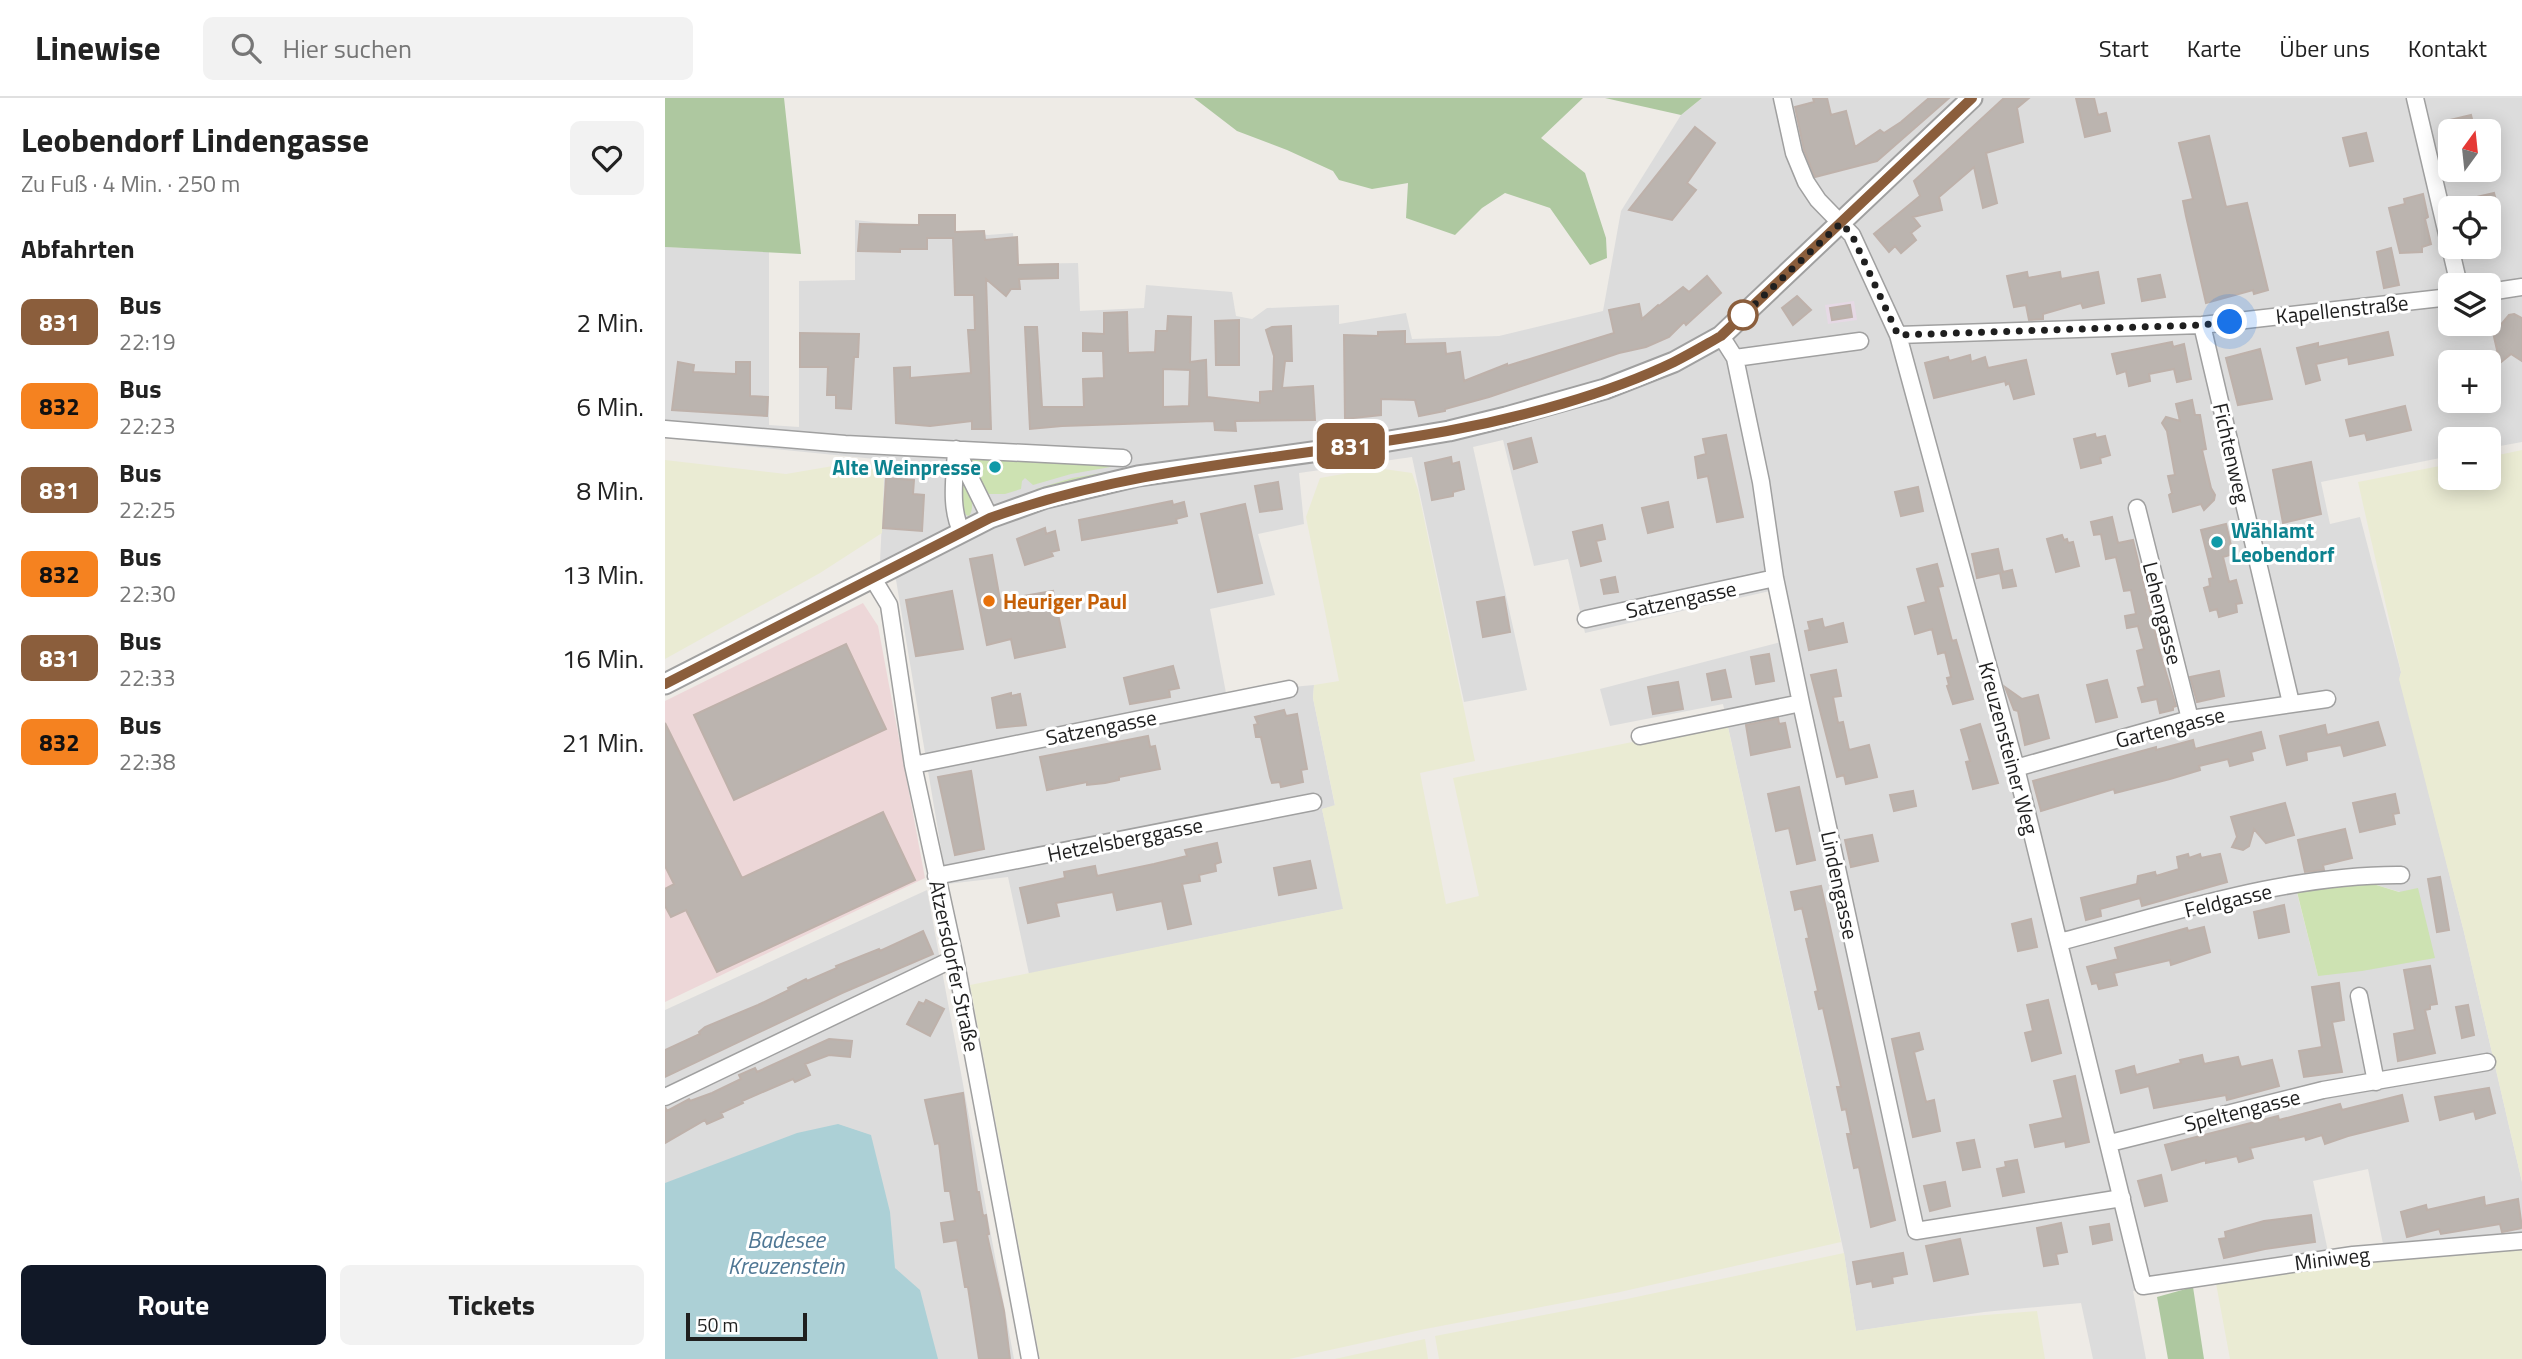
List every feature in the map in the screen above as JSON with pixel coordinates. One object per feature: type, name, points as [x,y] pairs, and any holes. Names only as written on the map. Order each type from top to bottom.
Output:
[{"type":"street","name":"Kreuzensteiner Weg","points":[[1782,98],[1794,153],[1806,182],[1818,200],[1852,235],[1898,335],[2016,768],[2143,1286]]},
{"type":"street","points":[[665,684],[990,518],[1046,498],[1138,477],[1401,439],[1506,417],[1605,389],[1674,362],[1721,336],[1972,98]]},
{"type":"street","points":[[2415,98],[2456,273]]},
{"type":"street","points":[[2501,290],[2522,286]]},
{"type":"street","name":"Kapellenstraße","points":[[1898,335],[2202,325],[2438,298]]},
{"type":"street","name":"Fichtenweg","points":[[2202,325],[2291,703]]},
{"type":"street","name":"Lindengasse","points":[[1721,336],[1735,358],[1761,482],[1775,578],[1916,1231],[2122,1198]]},
{"type":"street","points":[[1735,358],[1860,341]]},
{"type":"street","points":[[665,429],[845,444],[1123,458]]},
{"type":"street","points":[[955,449],[990,518]]},
{"type":"street","points":[[955,449],[953,502],[955,519],[962,533]]},
{"type":"street","name":"Lehengasse","points":[[2137,508],[2190,719]]},
{"type":"street","name":"Atzersdorfer Straße","points":[[872,577],[889,605],[913,765],[955,958],[1030,1359]]},
{"type":"street","name":"Satzengasse","points":[[1586,620],[1775,578]]},
{"type":"street","name":"Satzengasse","points":[[913,765],[1289,689]]},
{"type":"street","name":"Gartengasse","points":[[2016,768],[2190,719],[2327,699]]},
{"type":"street","points":[[1640,736],[1801,703]]},
{"type":"street","name":"Hetzelsberggasse","points":[[936,876],[1313,802]]},
{"type":"street","name":"Feldgasse","points":[[2059,942],[2304,882],[2401,875]]},
{"type":"street","points":[[665,1097],[955,958]]},
{"type":"street","points":[[2359,996],[2376,1082]]},
{"type":"street","name":"Speltengasse","points":[[2110,1143],[2323,1090],[2487,1062]]},
{"type":"street","name":"Miniweg","points":[[2143,1286],[2353,1255],[2522,1241]]},
{"type":"shaded area","points":[[1702,98],[2522,98],[2522,442],[2501,446],[2501,427],[2438,427],[2438,458],[2321,482],[2330,524],[2360,517],[2401,672],[2400,679],[2464,932],[2522,1182],[2522,1244],[2385,1254],[2368,1169],[2313,1181],[2330,1261],[2133,1291],[2146,1359],[2093,1359],[2081,1303],[1984,1312],[1856,1331],[1844,1253],[1723,704],[1610,726],[1600,689],[1781,642],[1770,591],[1585,633],[1568,559],[1534,566],[1503,440],[1473,447],[1527,690],[1464,702],[1412,457],[1299,473],[1304,524],[1258,534],[1275,595],[1210,609],[1226,693],[1314,685],[1313,698],[1335,806],[1322,809],[1344,909],[1029,974],[1008,877],[947,884],[896,580],[880,562],[885,460],[665,438],[665,247],[769,252],[769,425],[799,427],[799,281],[855,280],[855,220],[988,235],[1013,233],[1016,264],[1078,263],[1080,311],[1144,308],[1146,285],[1232,292],[1236,316],[1252,319],[1267,308],[1339,305],[1339,324],[1406,313],[1412,339],[1499,336],[1603,311],[1621,211],[1681,115]],"holes":[[[2370,883],[2400,892],[2318,976],[2297,893]]]},
{"type":"shaded area","points":[[1854,301],[1857,320],[1828,324],[1825,305]]},
{"type":"shaded area","points":[[863,603],[878,626],[925,878],[665,1002],[665,701]]},
{"type":"shaded area","name":"Badesee Kreuzenstein","points":[[927,890],[1014,1359],[665,1359],[665,1010]]},
{"type":"green space","points":[[665,98],[784,98],[801,254],[665,247]]},
{"type":"green space","points":[[1194,98],[1583,98],[1541,138],[1585,173],[1606,238],[1607,258],[1590,265],[1550,208],[1505,193],[1482,208],[1455,235],[1406,218],[1408,183],[1372,189],[1339,180],[1333,171],[1237,131]]},
{"type":"green space","points":[[1605,98],[1702,98],[1681,115]]},
{"type":"green space","points":[[2522,450],[2522,1182],[2464,932],[2399,679],[2401,672],[2358,482],[2438,466],[2438,490],[2501,490],[2501,454]]},
{"type":"green space","points":[[977,458],[1116,466],[1071,474],[1033,485],[1025,478],[1021,489],[1005,494],[989,494],[971,465],[971,460]]},
{"type":"green space","points":[[665,460],[786,474],[833,466],[870,468],[884,473],[882,533],[820,573],[665,659]]},
{"type":"green space","points":[[1138,467],[1135,470],[1072,481],[1035,492],[1036,489],[1072,478]]},
{"type":"green space","points":[[1377,468],[1412,473],[1418,490],[1475,761],[1420,773],[1446,904],[1479,896],[1453,778],[1727,723],[1841,1242],[1620,1292],[1425,1329],[1289,1359],[1040,1359],[970,985],[1343,909],[1322,809],[1335,805],[1313,698],[1314,685],[1339,681],[1306,517],[1320,478]]},
{"type":"green space","points":[[963,480],[971,498],[969,516],[961,503]]},
{"type":"green space","points":[[2370,883],[2399,892],[2418,888],[2435,958],[2318,976],[2297,892],[2303,888]]},
{"type":"green space","points":[[2522,1247],[2522,1359],[2230,1359],[2215,1278],[2330,1262]]},
{"type":"green space","points":[[1844,1253],[1856,1331],[1934,1319],[2037,1311],[2045,1359],[1439,1359],[1435,1336]]},
{"type":"green space","points":[[2193,1287],[2204,1359],[2168,1359],[2157,1297]]},
{"type":"green space","points":[[1425,1339],[1428,1359],[1335,1359]]},
{"type":"water","name":"Badesee Kreuzenstein","points":[[838,1124],[871,1135],[890,1212],[895,1268],[920,1290],[938,1359],[665,1359],[665,1183],[797,1133]]},
{"type":"building","points":[[1813,98],[1827,98],[1831,115],[1846,111],[1855,147],[1880,130],[1884,133],[1901,122],[1929,98],[1949,98],[1877,161],[1815,177],[1804,150],[1795,107],[1814,102]]},
{"type":"building","points":[[2004,98],[2029,98],[2017,108],[2023,142],[1986,153],[1997,203],[1983,208],[1974,167],[1939,197],[1942,210],[1913,217],[1920,226],[1911,233],[1916,240],[1901,253],[1895,246],[1889,252],[1874,234],[1920,196],[1914,181]]},
{"type":"building","points":[[2076,98],[2094,98],[2098,115],[2106,113],[2110,131],[2085,137]]},
{"type":"building","points":[[2471,115],[2472,119],[2454,119]]},
{"type":"building","points":[[1695,127],[1715,143],[1687,183],[1696,190],[1672,220],[1629,210]]},
{"type":"building","points":[[2366,133],[2373,161],[2350,166],[2343,138]]},
{"type":"building","points":[[2209,136],[2226,207],[2247,203],[2268,290],[2254,294],[2253,290],[2206,303],[2183,201],[2193,199],[2179,143]]},
{"type":"building","points":[[2423,194],[2431,244],[2422,247],[2422,252],[2400,253],[2389,208],[2405,204],[2404,199]]},
{"type":"building","points":[[919,215],[955,215],[955,232],[984,231],[985,240],[1017,237],[1018,265],[1058,264],[1058,278],[1019,279],[1020,289],[1011,289],[1006,296],[986,279],[991,429],[972,429],[972,421],[930,426],[896,423],[894,368],[910,367],[910,378],[971,373],[968,330],[975,330],[974,295],[955,295],[953,238],[927,238],[927,249],[900,249],[900,252],[858,251],[860,224],[919,225]]},
{"type":"building","points":[[2391,248],[2399,285],[2384,288],[2377,252]]},
{"type":"building","points":[[2027,272],[2028,278],[2060,272],[2061,279],[2098,272],[2104,303],[2083,308],[2081,303],[2043,314],[2043,319],[2029,320],[2026,305],[2014,307],[2007,276]]},
{"type":"building","points":[[2160,275],[2165,297],[2142,301],[2138,279]]},
{"type":"building","points":[[1707,276],[1721,293],[1686,325],[1684,322],[1669,337],[1646,347],[1619,353],[1445,411],[1419,416],[1415,400],[1381,399],[1381,415],[1345,419],[1344,335],[1378,336],[1378,332],[1405,331],[1405,344],[1445,343],[1446,354],[1460,352],[1464,381],[1507,364],[1614,333],[1609,310],[1639,304],[1642,319],[1683,287],[1689,292]]},
{"type":"building","points":[[1797,296],[1811,310],[1793,325],[1782,308]]},
{"type":"building","points":[[1850,305],[1852,317],[1832,320],[1830,308]]},
{"type":"building","points":[[1127,312],[1128,353],[1155,352],[1156,331],[1167,331],[1168,316],[1191,317],[1190,362],[1206,360],[1207,397],[1260,403],[1260,392],[1273,391],[1274,356],[1266,330],[1291,326],[1292,361],[1285,361],[1282,388],[1313,386],[1315,420],[1235,421],[1236,431],[1215,430],[1214,421],[1030,429],[1025,327],[1037,327],[1042,407],[1084,407],[1083,379],[1104,378],[1103,351],[1083,351],[1083,333],[1104,334],[1104,313]],"holes":[[[1163,369],[1190,370],[1189,406],[1163,407]]]},
{"type":"building","points":[[2509,315],[2522,318],[2522,361],[2511,354],[2501,362],[2501,350],[2497,350],[2494,336],[2501,336],[2501,325]]},
{"type":"building","points":[[1239,320],[1239,365],[1216,365],[1215,321]]},
{"type":"building","points":[[2388,332],[2393,355],[2349,364],[2348,357],[2316,364],[2320,380],[2306,384],[2297,348],[2318,343],[2318,347]]},
{"type":"building","points":[[800,333],[859,334],[858,357],[854,357],[851,409],[836,408],[836,395],[827,395],[828,367],[800,367]]},
{"type":"building","points":[[2172,342],[2173,347],[2184,344],[2191,379],[2177,382],[2174,369],[2149,374],[2150,381],[2129,386],[2126,371],[2117,374],[2112,354]]},
{"type":"building","points":[[2260,349],[2272,399],[2238,405],[2226,358]]},
{"type":"building","points":[[1970,355],[1971,362],[1985,357],[1988,368],[2026,360],[2034,394],[2014,399],[2009,383],[2006,385],[2005,381],[1934,398],[1925,363],[1948,357],[1949,361]]},
{"type":"building","points":[[678,362],[694,365],[693,372],[736,374],[736,362],[750,362],[750,396],[768,397],[767,416],[672,410]]},
{"type":"building","points":[[2192,400],[2195,415],[2200,415],[2206,449],[2202,450],[2215,495],[2214,500],[2204,510],[2201,504],[2173,512],[2168,476],[2175,475],[2167,431],[2162,423],[2166,417],[2180,421],[2176,404]]},
{"type":"building","points":[[2405,406],[2411,430],[2367,440],[2365,433],[2350,436],[2346,420]]},
{"type":"building","points":[[2095,434],[2096,438],[2105,436],[2110,455],[2100,458],[2101,463],[2081,468],[2074,439]]},
{"type":"building","points":[[1726,435],[1743,517],[1717,522],[1708,476],[1698,478],[1695,457],[1706,454],[1703,439]]},
{"type":"building","points":[[1531,438],[1537,462],[1514,469],[1508,444]]},
{"type":"building","points":[[1451,457],[1452,464],[1459,462],[1464,489],[1453,492],[1453,496],[1432,500],[1425,463]]},
{"type":"building","points":[[2311,462],[2321,514],[2283,523],[2273,470]]},
{"type":"building","points":[[886,478],[914,480],[913,494],[924,495],[922,531],[883,528]]},
{"type":"building","points":[[1278,482],[1282,509],[1260,512],[1255,486]]},
{"type":"building","points":[[1918,487],[1923,511],[1901,516],[1895,492]]},
{"type":"building","points":[[1172,501],[1173,505],[1184,502],[1187,516],[1176,519],[1177,523],[1082,540],[1079,520]]},
{"type":"building","points":[[1668,502],[1673,527],[1648,533],[1642,508]]},
{"type":"building","points":[[1245,504],[1262,583],[1218,592],[1201,514]]},
{"type":"building","points":[[2112,517],[2118,543],[2133,540],[2155,622],[2158,646],[2176,706],[2173,710],[2160,713],[2157,699],[2142,702],[2138,688],[2145,686],[2137,651],[2144,649],[2138,626],[2127,628],[2125,616],[2136,614],[2131,590],[2124,591],[2116,557],[2106,559],[2101,534],[2094,535],[2091,522]]},
{"type":"building","points":[[2226,524],[2233,554],[2223,557],[2229,582],[2236,580],[2242,603],[2236,604],[2237,612],[2219,617],[2217,609],[2210,611],[2204,588],[2210,586],[2209,579],[2213,578],[2201,530]]},
{"type":"building","points":[[1602,525],[1605,539],[1596,541],[1601,561],[1581,566],[1573,532]]},
{"type":"building","points":[[1045,528],[1046,534],[1055,531],[1059,550],[1051,552],[1053,556],[1025,565],[1017,539]]},
{"type":"building","points":[[2062,535],[2068,543],[2073,542],[2079,566],[2056,572],[2047,539]]},
{"type":"building","points":[[1998,549],[2003,572],[2012,570],[2016,586],[2003,588],[2000,573],[1977,578],[1972,554]]},
{"type":"building","points":[[992,555],[1000,600],[1053,591],[1065,647],[1015,658],[1011,639],[987,645],[970,559]]},
{"type":"building","points":[[1937,564],[1943,586],[1938,587],[1952,641],[1956,640],[1973,699],[1953,704],[1947,686],[1947,678],[1951,677],[1945,652],[1938,654],[1932,629],[1915,634],[1908,607],[1926,602],[1917,569]]},
{"type":"building","points":[[1615,577],[1618,592],[1604,594],[1601,580]]},
{"type":"building","points":[[952,591],[963,649],[916,656],[906,600]]},
{"type":"building","points":[[1504,597],[1510,632],[1483,637],[1477,602]]},
{"type":"building","points":[[1822,619],[1824,628],[1843,623],[1847,642],[1809,650],[1805,631],[1810,630],[1808,622]]},
{"type":"building","points":[[846,644],[886,729],[734,800],[694,715]]},
{"type":"building","points":[[1769,654],[1774,681],[1756,684],[1751,657]]},
{"type":"building","points":[[1173,666],[1179,688],[1169,690],[1170,697],[1130,704],[1124,678]]},
{"type":"building","points":[[1725,670],[1731,697],[1712,700],[1707,674]]},
{"type":"building","points":[[1836,670],[1841,696],[1833,697],[1838,723],[1843,722],[1849,750],[1869,745],[1877,777],[1846,784],[1844,775],[1837,777],[1811,675]]},
{"type":"building","points":[[2219,671],[2224,696],[2197,702],[2190,677]]},
{"type":"building","points":[[2107,680],[2117,717],[2096,722],[2087,685]]},
{"type":"building","points":[[1678,682],[1683,709],[1653,714],[1648,687]]},
{"type":"building","points":[[2005,687],[2022,699],[2038,695],[2049,738],[2025,745],[2018,711],[2014,710]]},
{"type":"building","points":[[1011,693],[1011,696],[1020,694],[1026,725],[997,728],[992,698]]},
{"type":"building","points":[[1284,710],[1286,716],[1297,714],[1307,769],[1301,770],[1303,782],[1281,787],[1280,782],[1272,783],[1261,737],[1256,737],[1254,725],[1258,724],[1255,717]]},
{"type":"building","points":[[1778,718],[1779,724],[1785,723],[1790,747],[1751,755],[1746,725]]},
{"type":"building","points":[[2378,722],[2385,745],[2344,756],[2341,745],[2306,752],[2307,760],[2287,765],[2280,736],[2325,725],[2327,735]]},
{"type":"building","points":[[665,723],[742,878],[883,812],[915,880],[717,972],[686,910],[671,917],[665,906],[665,889],[674,884],[665,866]]},
{"type":"building","points":[[1980,724],[1998,783],[1973,789],[1966,762],[1970,761],[1961,730]]},
{"type":"building","points":[[2261,732],[2265,748],[2251,752],[2253,760],[2230,766],[2228,759],[2199,766],[2200,770],[2170,779],[2115,793],[2114,789],[2041,811],[2033,781],[2156,747],[2156,750],[2193,740],[2195,749]]},
{"type":"building","points":[[1148,736],[1150,747],[1155,746],[1160,769],[1119,777],[1119,780],[1105,783],[1087,785],[1087,782],[1047,790],[1040,757]]},
{"type":"building","points":[[971,771],[984,849],[955,855],[938,777]]},
{"type":"building","points":[[1799,787],[1815,860],[1797,864],[1789,828],[1776,831],[1768,794]]},
{"type":"building","points":[[1913,791],[1916,806],[1894,811],[1890,795]]},
{"type":"building","points":[[2395,794],[2399,813],[2393,814],[2395,824],[2360,832],[2353,803]]},
{"type":"building","points":[[2285,803],[2294,835],[2266,843],[2254,829],[2249,846],[2243,850],[2232,847],[2237,837],[2231,817]]},
{"type":"building","points":[[2345,829],[2352,858],[2323,865],[2324,870],[2305,872],[2298,840]]},
{"type":"building","points":[[1872,835],[1878,861],[1851,867],[1845,840]]},
{"type":"building","points":[[1217,843],[1221,862],[1215,864],[1216,871],[1199,875],[1200,881],[1182,884],[1191,924],[1168,929],[1162,901],[1117,910],[1113,892],[1056,903],[1059,916],[1028,923],[1020,888],[1065,878],[1064,872],[1095,866],[1097,876],[1154,864],[1187,856],[1185,850]]},
{"type":"building","points":[[2188,854],[2189,858],[2200,854],[2201,858],[2220,854],[2227,882],[2142,906],[2140,898],[2100,909],[2101,916],[2086,920],[2081,898],[2137,884],[2138,876],[2155,872],[2156,876],[2179,869],[2177,857]]},
{"type":"building","points":[[1310,861],[1316,888],[1279,895],[1274,868]]},
{"type":"building","points":[[2440,877],[2449,930],[2437,932],[2428,879]]},
{"type":"building","points":[[1821,886],[1895,1220],[1871,1227],[1859,1167],[1854,1168],[1847,1134],[1851,1134],[1846,1109],[1842,1110],[1837,1087],[1841,1087],[1823,1008],[1819,1009],[1815,992],[1818,991],[1802,908],[1795,910],[1791,892]]},
{"type":"building","points":[[2284,905],[2289,932],[2259,938],[2254,912]]},
{"type":"building","points":[[2031,919],[2037,947],[2018,951],[2012,924]]},
{"type":"building","points":[[2204,927],[2210,952],[2171,965],[2170,960],[2114,973],[2117,985],[2099,989],[2097,983],[2092,984],[2087,967],[2118,959],[2115,948],[2187,928],[2188,931]]},
{"type":"building","points":[[923,931],[933,954],[842,993],[665,1077],[665,1050],[700,1034],[705,1027],[758,1005],[806,979],[807,981],[837,968],[836,966],[879,949],[880,951]]},
{"type":"building","points":[[2430,966],[2437,1004],[2430,1005],[2430,1009],[2425,1010],[2435,1053],[2398,1061],[2394,1034],[2415,1030],[2404,970]]},
{"type":"building","points":[[2339,983],[2344,1020],[2332,1022],[2342,1072],[2304,1077],[2299,1051],[2322,1047],[2312,987]]},
{"type":"building","points":[[926,1000],[944,1009],[930,1036],[907,1024],[919,1002],[924,1004]]},
{"type":"building","points":[[2048,1000],[2061,1053],[2032,1061],[2025,1033],[2033,1031],[2027,1005]]},
{"type":"building","points":[[2468,1005],[2474,1035],[2462,1038],[2456,1007]]},
{"type":"building","points":[[1919,1033],[1923,1049],[1914,1052],[1926,1102],[1934,1100],[1940,1131],[1913,1137],[1892,1039]]},
{"type":"building","points":[[829,1039],[852,1041],[850,1057],[829,1055],[805,1064],[810,1075],[795,1082],[793,1079],[742,1101],[743,1103],[721,1113],[723,1117],[707,1124],[705,1120],[665,1143],[665,1107],[667,1111],[689,1099],[690,1101],[712,1093],[741,1079],[739,1075],[755,1068],[757,1072]]},
{"type":"building","points":[[2202,1055],[2204,1064],[2238,1057],[2241,1067],[2272,1060],[2279,1086],[2227,1100],[2226,1095],[2154,1108],[2149,1086],[2121,1093],[2116,1071],[2134,1066],[2136,1075]]},
{"type":"building","points":[[2075,1076],[2089,1142],[2066,1147],[2065,1141],[2035,1147],[2030,1125],[2063,1118],[2054,1081]]},
{"type":"building","points":[[2489,1088],[2495,1113],[2476,1119],[2474,1111],[2440,1120],[2435,1097]]},
{"type":"building","points":[[963,1093],[977,1192],[983,1216],[986,1215],[987,1235],[1004,1311],[1010,1359],[979,1359],[968,1287],[965,1287],[957,1240],[944,1242],[941,1223],[955,1221],[950,1191],[945,1191],[939,1143],[935,1144],[925,1100]]},
{"type":"building","points":[[2402,1095],[2408,1121],[2325,1144],[2322,1135],[2306,1140],[2305,1136],[2250,1148],[2253,1158],[2239,1162],[2237,1156],[2206,1163],[2206,1160],[2172,1170],[2165,1145],[2278,1116],[2279,1120],[2340,1104],[2342,1110]]},
{"type":"building","points":[[1974,1140],[1980,1167],[1963,1170],[1957,1143]]},
{"type":"building","points":[[2017,1160],[2024,1192],[2003,1196],[1997,1169],[2006,1167],[2005,1162]]},
{"type":"building","points":[[2161,1175],[2167,1201],[2145,1206],[2138,1181]]},
{"type":"building","points":[[1945,1182],[1950,1206],[1930,1211],[1924,1186]]},
{"type":"building","points":[[2484,1197],[2485,1206],[2518,1199],[2522,1228],[2502,1232],[2500,1224],[2441,1234],[2439,1229],[2407,1237],[2401,1212],[2426,1205],[2427,1210]]},
{"type":"building","points":[[2311,1215],[2315,1242],[2224,1258],[2219,1239],[2226,1238],[2225,1232],[2264,1221]]},
{"type":"building","points":[[2061,1223],[2067,1252],[2056,1254],[2058,1264],[2044,1266],[2037,1228]]},
{"type":"building","points":[[2109,1224],[2112,1240],[2093,1244],[2090,1227]]},
{"type":"building","points":[[1960,1239],[1968,1274],[1934,1281],[1926,1246]]},
{"type":"building","points":[[1903,1253],[1907,1274],[1892,1277],[1893,1283],[1873,1287],[1872,1281],[1857,1284],[1853,1262]]},
{"type":"bus line","name":"831","points":[[665,684],[990,518],[1046,498],[1138,477],[1449,431],[1558,404],[1674,362],[1721,336],[1972,98]]},
{"type":"place","name":"Alte Weinpresse","points":[[995,467]]},
{"type":"place","name":"Wählamt Leobendorf","points":[[2217,542]]},
{"type":"place","name":"Heuriger Paul","points":[[989,601]]},
{"type":"route","points":[[1743,315],[1740,318],[1841,223],[1852,235],[1898,335],[2230,322]]}]
